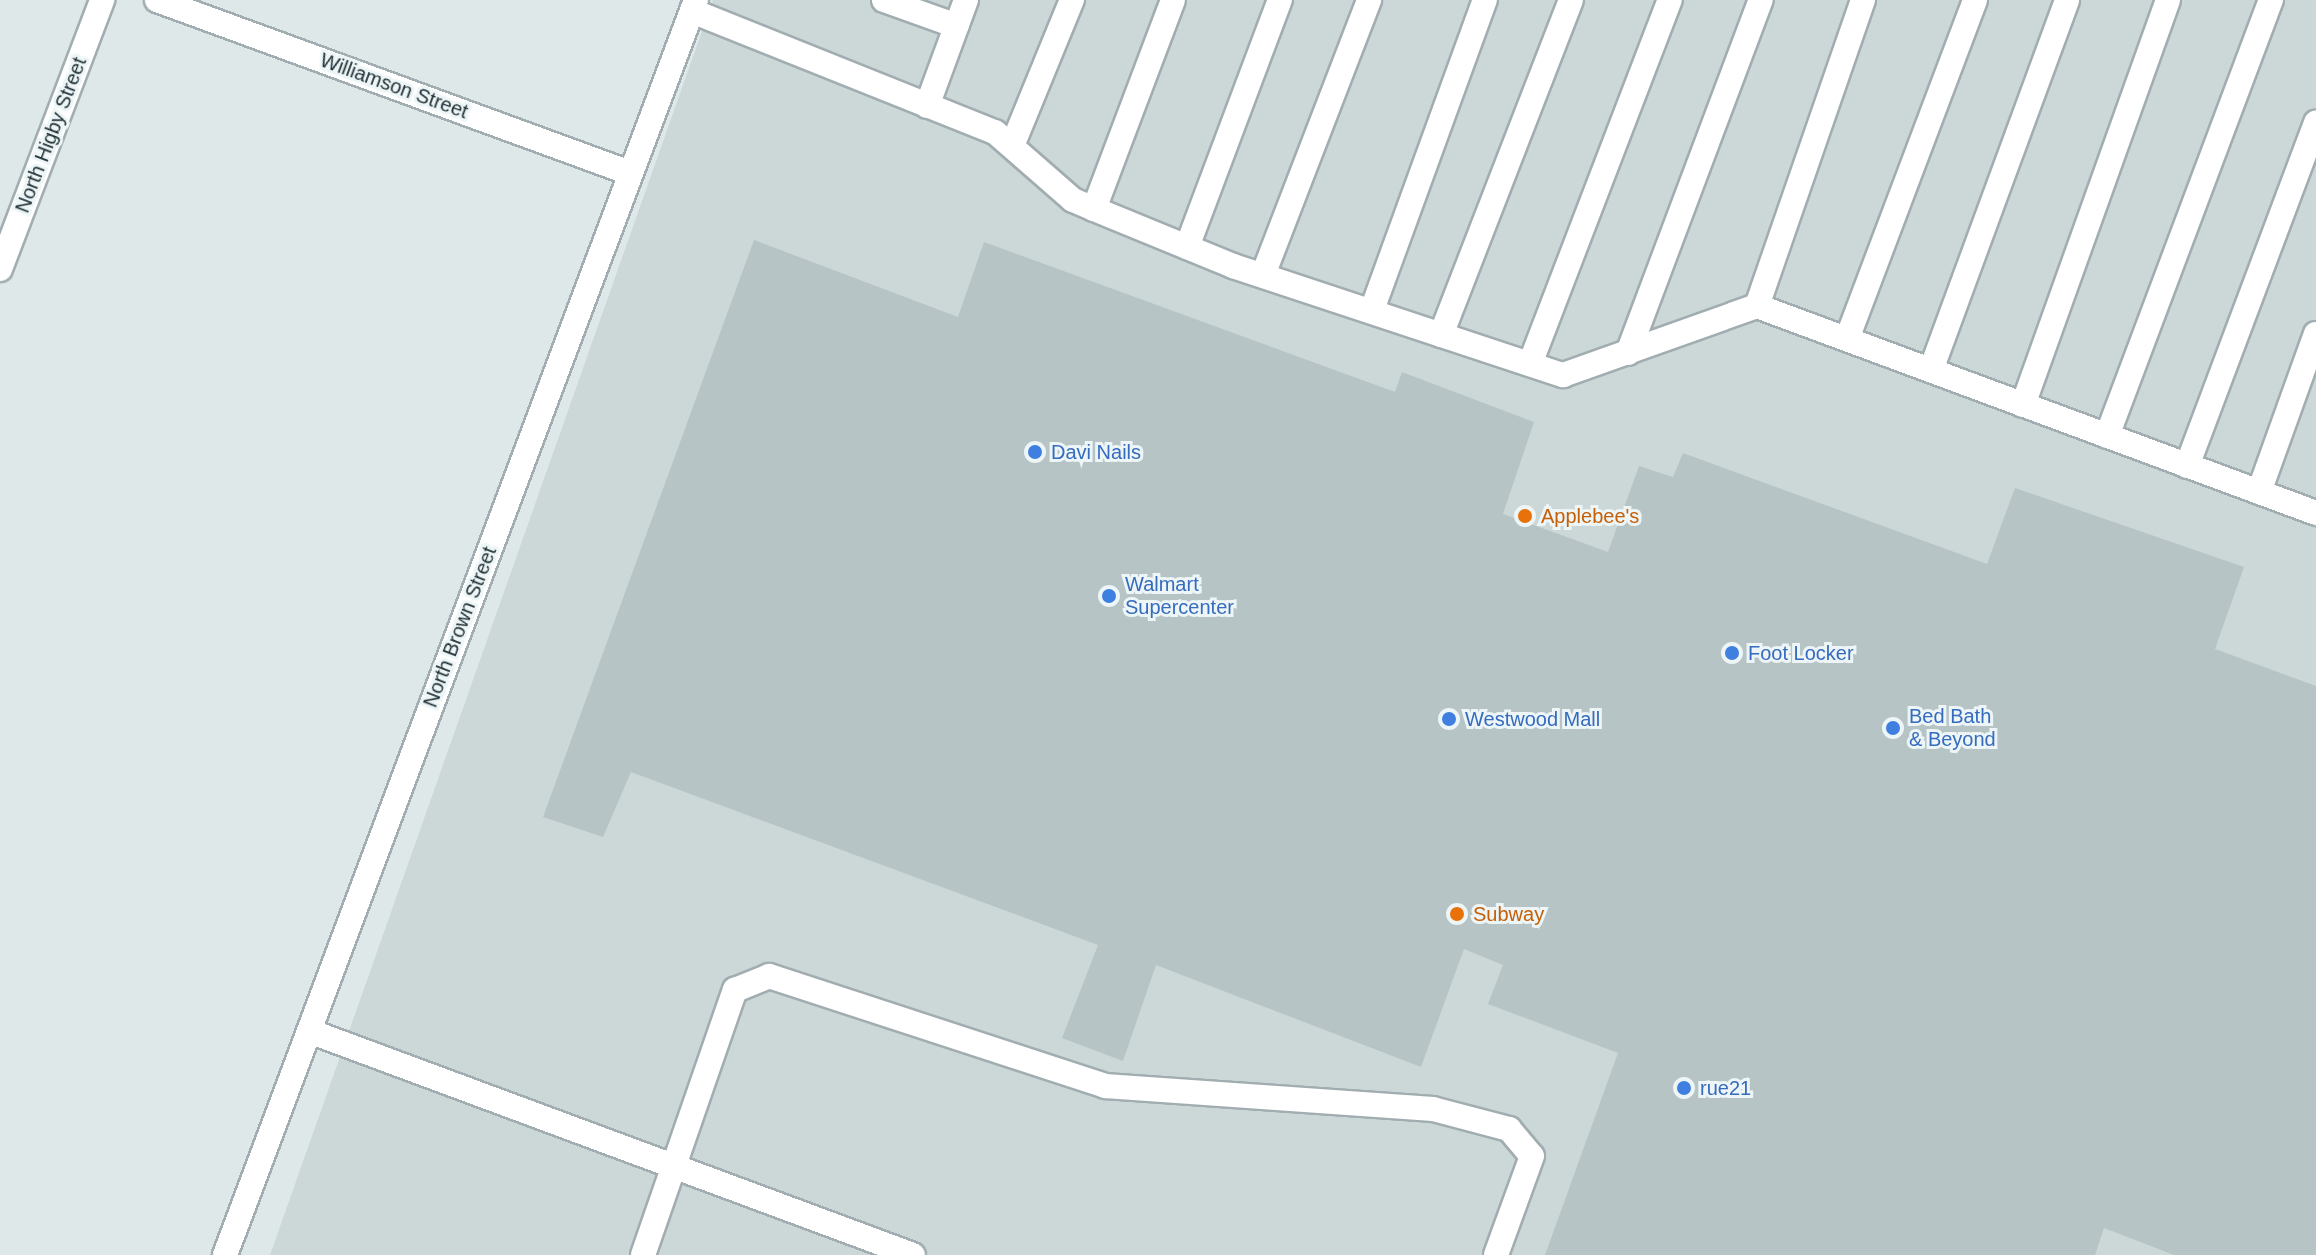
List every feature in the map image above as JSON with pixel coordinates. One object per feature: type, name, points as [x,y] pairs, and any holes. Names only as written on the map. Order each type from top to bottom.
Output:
[{"type":"street","name":"North Higby Street","points":[[0,269],[102,0]]},
{"type":"street","name":"Williamson Street","points":[[157,0],[630,173]]},
{"type":"street","points":[[884,0],[957,26]]},
{"type":"street","points":[[927,106],[966,0]]},
{"type":"street","points":[[1012,146],[1072,0]]},
{"type":"street","points":[[1094,209],[1173,0]]},
{"type":"street","points":[[1187,247],[1280,0]]},
{"type":"street","points":[[1263,275],[1369,0]]},
{"type":"street","points":[[1372,310],[1485,0]]},
{"type":"street","points":[[1441,335],[1571,0]]},
{"type":"street","points":[[1530,364],[1670,0]]},
{"type":"street","points":[[1628,353],[1761,0]]},
{"type":"street","points":[[1757,306],[1863,0]]},
{"type":"street","points":[[1847,339],[1975,0]]},
{"type":"street","points":[[1931,370],[2067,0]]},
{"type":"street","points":[[2023,405],[2168,0]]},
{"type":"street","points":[[2107,436],[2271,0]]},
{"type":"street","name":"North Brown Street","points":[[225,1255],[694,6]]},
{"type":"street","points":[[694,6],[1012,146],[1094,209],[1263,275],[1563,375],[1757,306],[2316,513]]},
{"type":"street","points":[[2187,466],[2316,122]]},
{"type":"street","points":[[2259,492],[2316,334]]},
{"type":"street","points":[[643,1255],[669,1167],[735,990],[769,976],[1105,1086],[1433,1109],[1509,1129],[1532,1156],[1496,1255]]},
{"type":"street","points":[[309,1031],[913,1255]]},
{"type":"shaded area","points":[[713,0],[2316,0],[2316,1255],[270,1255]]},
{"type":"building","name":"Westwood Mall","points":[[754,240],[958,317],[984,242],[1395,392],[1402,372],[1534,422],[1503,514],[1608,552],[1639,466],[1673,477],[1683,453],[1987,564],[2015,488],[2244,567],[2215,649],[2316,686],[2316,1255],[2174,1255],[2104,1228],[2095,1255],[1545,1255],[1618,1053],[1488,1004],[1503,965],[1464,949],[1421,1067],[1156,965],[1123,1061],[1062,1038],[1098,945],[631,772],[603,837],[543,817]]},
{"type":"place","name":"Davi Nails","points":[[1035,452]]},
{"type":"place","name":"Applebee's","points":[[1525,516]]},
{"type":"place","name":"Walmart Supercenter","points":[[1109,596]]},
{"type":"place","name":"Foot Locker","points":[[1732,653]]},
{"type":"place","name":"Westwood Mall","points":[[1449,719]]},
{"type":"place","name":"Bed Bath & Beyond","points":[[1893,728]]},
{"type":"place","name":"Subway","points":[[1457,914]]},
{"type":"place","name":"rue21","points":[[1684,1088]]}]
